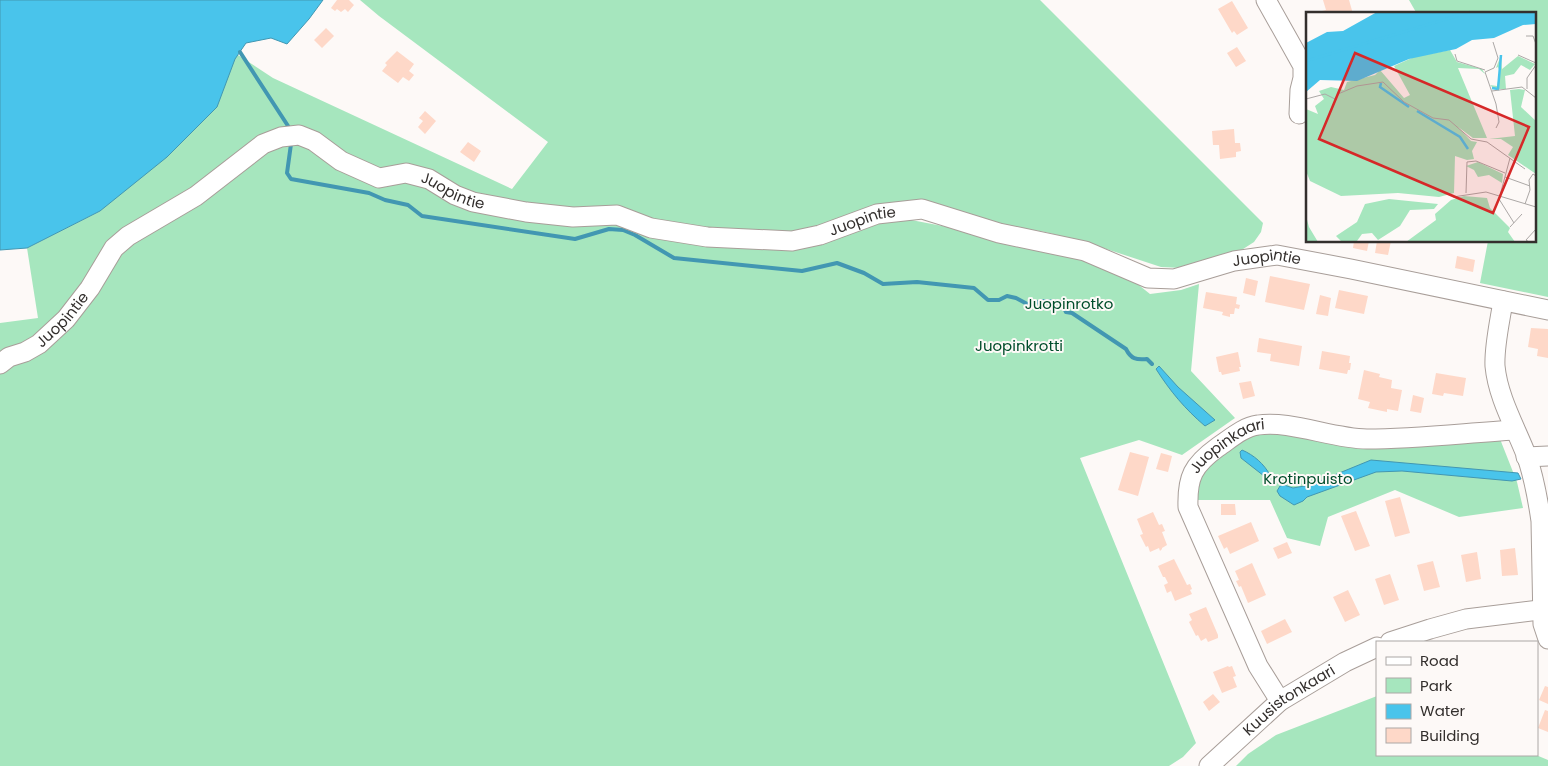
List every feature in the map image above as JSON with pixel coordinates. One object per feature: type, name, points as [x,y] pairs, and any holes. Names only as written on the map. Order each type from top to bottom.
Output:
[{"type":"street","points":[[1266,0],[1303,66],[1299,114]]},
{"type":"street","name":"Juopintie","points":[[0,364],[9,357],[25,352],[39,344],[66,319],[90,288],[114,248],[128,236],[196,196],[263,144],[281,137],[299,134],[314,141],[341,161],[379,178],[406,173],[429,179],[455,195],[473,202],[526,212],[573,217],[617,215],[651,228],[707,237],[792,241],[820,235],[877,214],[922,209],[999,234],[1085,252],[1148,278],[1174,279],[1234,261],[1277,255],[1548,310]]},
{"type":"street","points":[[1504,302],[1498,333],[1495,366],[1501,392],[1533,480],[1541,521],[1546,610],[1543,624],[1548,639]]},
{"type":"street","name":"Juopinkaari","points":[[1280,701],[1258,666],[1188,507],[1187,488],[1194,468],[1211,452],[1241,432],[1256,425],[1273,424],[1362,439],[1395,439],[1515,430]]},
{"type":"street","points":[[1526,457],[1548,456]]},
{"type":"street","points":[[1393,641],[1466,619],[1546,610]]},
{"type":"street","name":"Kuusistonkaari","points":[[1209,766],[1280,701],[1344,662],[1376,648]]},
{"type":"green space","points":[[360,0],[1040,0],[1263,223],[1261,232],[1254,242],[1240,251],[1182,268],[1161,267],[1085,242],[1011,226],[932,204],[906,219],[1047,246],[1135,282],[1150,294],[1181,290],[1199,284],[1191,371],[1235,418],[1182,455],[1139,440],[1080,458],[1196,743],[1183,757],[1169,766],[0,766],[0,323],[38,318],[27,248],[100,211],[238,55],[273,78],[512,189],[548,142]]},
{"type":"green space","points":[[1409,0],[1548,0],[1548,297],[1480,283],[1488,242],[1536,242],[1536,12],[1416,12]]},
{"type":"green space","name":"Krotinpuisto","points":[[1261,430],[1500,439],[1517,482],[1523,508],[1459,517],[1395,490],[1328,517],[1320,546],[1287,538],[1270,500],[1193,500],[1195,487],[1213,456]]},
{"type":"green space","points":[[1376,696],[1376,756],[1538,756],[1548,760],[1548,766],[1236,766],[1248,754],[1276,735]]},
{"type":"water","points":[[0,0],[323,0],[287,44],[271,38],[246,43],[235,59],[217,107],[167,157],[100,211],[27,248],[0,250]]},
{"type":"water","points":[[1159,366],[1178,387],[1215,420],[1205,426],[1191,413],[1161,377],[1156,369]]},
{"type":"water","points":[[1242,450],[1258,460],[1270,475],[1264,476],[1241,458],[1240,452]]},
{"type":"water","points":[[1371,460],[1518,473],[1521,479],[1512,481],[1402,471],[1376,472],[1307,497],[1294,505],[1280,496],[1277,491],[1280,486],[1284,485],[1293,488],[1310,485]]},
{"type":"building","points":[[337,0],[349,0],[354,5],[348,12],[345,9],[341,12],[337,9],[335,11],[331,8]]},
{"type":"building","points":[[1323,0],[1349,0],[1352,12],[1322,12],[1326,10]]},
{"type":"building","points":[[1232,1],[1248,28],[1237,35],[1234,31],[1232,33],[1218,9]]},
{"type":"building","points":[[326,28],[334,36],[322,48],[314,40]]},
{"type":"building","points":[[1237,47],[1246,61],[1236,67],[1227,53]]},
{"type":"building","points":[[397,51],[414,64],[409,71],[414,75],[409,81],[403,77],[398,83],[382,71],[387,65],[385,63]]},
{"type":"building","points":[[425,111],[436,121],[425,134],[418,127],[423,121],[419,118]]},
{"type":"building","points":[[1234,129],[1235,143],[1240,143],[1241,151],[1236,152],[1236,157],[1220,159],[1219,145],[1213,145],[1212,131]]},
{"type":"building","points":[[468,142],[481,151],[474,162],[460,152]]},
{"type":"building","points":[[1354,242],[1369,242],[1367,251],[1353,248]]},
{"type":"building","points":[[1377,242],[1391,242],[1388,255],[1375,253]]},
{"type":"building","points":[[1457,256],[1475,260],[1473,272],[1455,268]]},
{"type":"building","points":[[1270,276],[1310,284],[1304,310],[1265,302]]},
{"type":"building","points":[[1246,278],[1258,281],[1255,296],[1243,293]]},
{"type":"building","points":[[1339,290],[1368,296],[1364,314],[1335,308]]},
{"type":"building","points":[[1206,292],[1237,297],[1236,304],[1240,305],[1239,309],[1235,308],[1234,314],[1230,314],[1230,317],[1222,315],[1223,312],[1203,308]]},
{"type":"building","points":[[1320,295],[1331,298],[1328,316],[1316,314]]},
{"type":"building","points":[[1531,328],[1548,329],[1548,358],[1537,356],[1538,349],[1528,347]]},
{"type":"building","points":[[1259,338],[1302,346],[1299,366],[1270,361],[1271,354],[1257,352]]},
{"type":"building","points":[[1322,351],[1350,356],[1350,370],[1348,370],[1347,374],[1319,369]]},
{"type":"building","points":[[1238,352],[1240,371],[1222,375],[1219,372],[1216,357]]},
{"type":"building","points":[[1364,370],[1380,374],[1379,377],[1392,380],[1391,388],[1402,390],[1398,411],[1387,409],[1387,412],[1368,408],[1370,402],[1358,399]]},
{"type":"building","points":[[1436,373],[1466,378],[1463,396],[1444,393],[1443,396],[1432,394]]},
{"type":"building","points":[[1251,381],[1255,396],[1243,399],[1239,383]]},
{"type":"building","points":[[1413,395],[1424,398],[1421,413],[1410,411]]},
{"type":"building","points":[[1130,452],[1149,457],[1138,496],[1118,490]]},
{"type":"building","points":[[1161,453],[1172,456],[1168,472],[1156,469]]},
{"type":"building","points":[[1400,497],[1410,533],[1395,537],[1385,501]]},
{"type":"building","points":[[1221,504],[1235,504],[1236,515],[1221,515]]},
{"type":"building","points":[[1356,511],[1370,546],[1355,551],[1341,516]]},
{"type":"building","points":[[1153,512],[1159,525],[1162,524],[1165,531],[1162,532],[1167,545],[1160,551],[1159,548],[1150,552],[1140,535],[1143,534],[1137,519]]},
{"type":"building","points":[[1251,522],[1259,541],[1230,554],[1227,547],[1224,549],[1218,536]]},
{"type":"building","points":[[1287,542],[1292,553],[1278,559],[1273,548]]},
{"type":"building","points":[[1515,548],[1518,575],[1502,576],[1500,550]]},
{"type":"building","points":[[1477,552],[1481,579],[1466,582],[1461,555]]},
{"type":"building","points":[[1174,559],[1187,585],[1190,584],[1192,589],[1190,590],[1192,594],[1175,601],[1171,591],[1167,593],[1164,585],[1168,583],[1158,566]]},
{"type":"building","points":[[1433,561],[1440,587],[1424,591],[1417,565]]},
{"type":"building","points":[[1252,563],[1266,595],[1248,603],[1241,586],[1239,587],[1236,581],[1239,580],[1235,571]]},
{"type":"building","points":[[1390,574],[1399,600],[1384,605],[1375,579]]},
{"type":"building","points":[[1348,590],[1360,615],[1345,622],[1333,597]]},
{"type":"building","points":[[1206,607],[1218,635],[1218,638],[1208,642],[1206,638],[1201,641],[1198,635],[1196,636],[1189,622],[1192,620],[1189,614]]},
{"type":"building","points":[[1285,619],[1292,632],[1267,644],[1261,631]]},
{"type":"building","points":[[1232,666],[1236,676],[1233,677],[1237,687],[1222,693],[1213,672]]},
{"type":"building","points":[[1545,686],[1548,687],[1548,704],[1539,700]]},
{"type":"building","points":[[1213,694],[1220,702],[1209,711],[1203,702]]},
{"type":"building","points":[[1545,710],[1548,711],[1548,732],[1538,728]]},
{"type":"waterway","points":[[240,52],[290,129]]},
{"type":"waterway","points":[[291,144],[287,173],[291,179],[369,193],[385,200],[408,205],[422,216],[575,239],[609,229],[623,230],[674,258],[802,271],[837,263],[864,273],[883,284],[917,282],[974,288],[988,300],[999,300],[1007,296],[1016,298],[1031,306],[1042,301],[1061,302],[1066,312],[1072,313],[1126,349],[1132,357],[1147,359],[1152,364]]},
{"type":"park label","name":"Juopinrotko","points":[[1069,304]]},
{"type":"park label","name":"Juopinkrotti","points":[[1019,346]]}]
